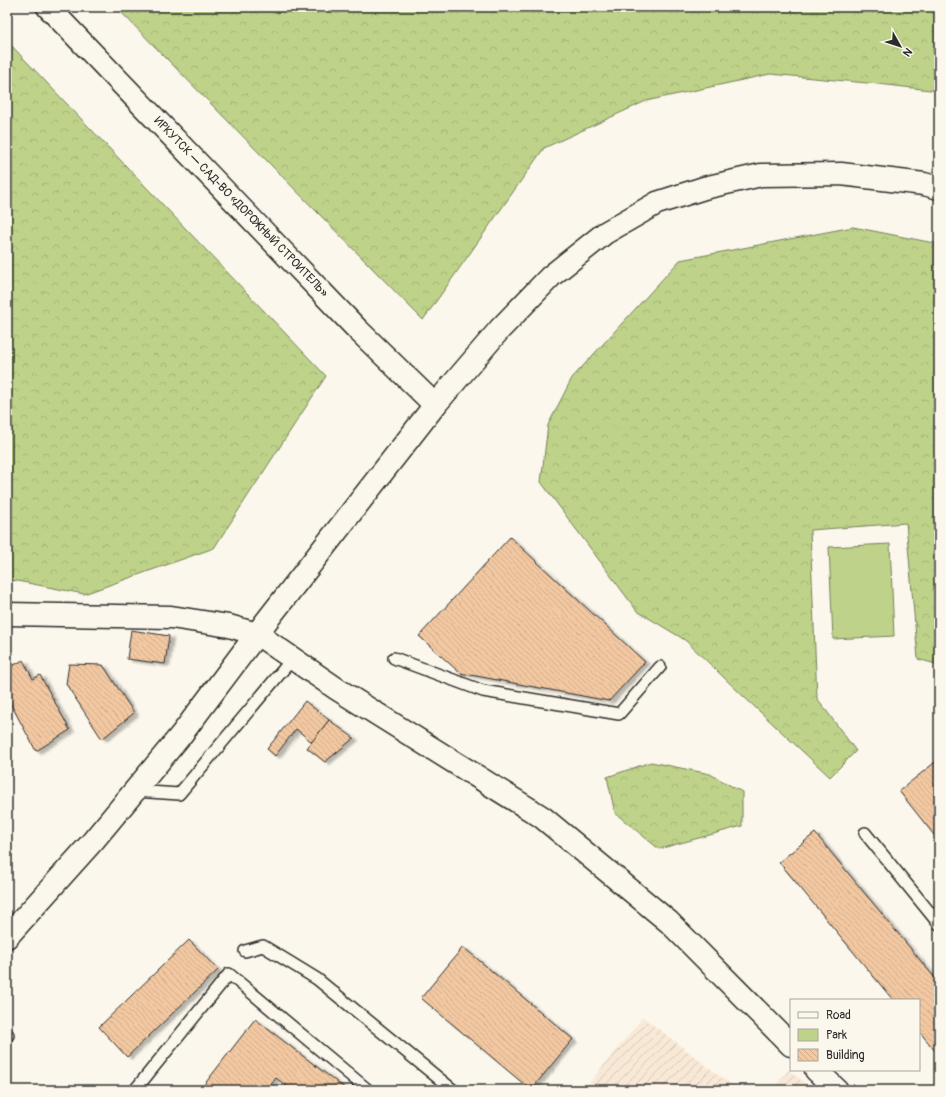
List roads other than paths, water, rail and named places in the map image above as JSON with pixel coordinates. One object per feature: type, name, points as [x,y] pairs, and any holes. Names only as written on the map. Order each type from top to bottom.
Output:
[{"type":"street","name":"ИРКУТСК — САД-ВО «ДОРОЖНЫЙ СТРОИТЕЛЬ»","points":[[48,7],[358,330],[435,405]]},
{"type":"street","points":[[7,937],[94,841],[181,735],[257,634],[435,405],[500,329],[551,276],[605,233],[656,203],[704,188],[761,175],[841,174],[924,184],[939,188]]},
{"type":"street","points":[[7,614],[171,617],[228,626],[257,634],[337,690],[542,817],[669,922],[790,1044]]},
{"type":"street","points":[[817,1071],[837,1090]]},
{"type":"lane","points":[[134,792],[179,794],[293,658]]},
{"type":"lane","points":[[394,658],[483,691],[619,714],[660,667]]},
{"type":"lane","points":[[865,833],[939,924]]},
{"type":"lane","points":[[245,951],[263,946],[317,978],[454,1090]]},
{"type":"lane","points":[[135,1090],[229,974],[368,1090]]}]
